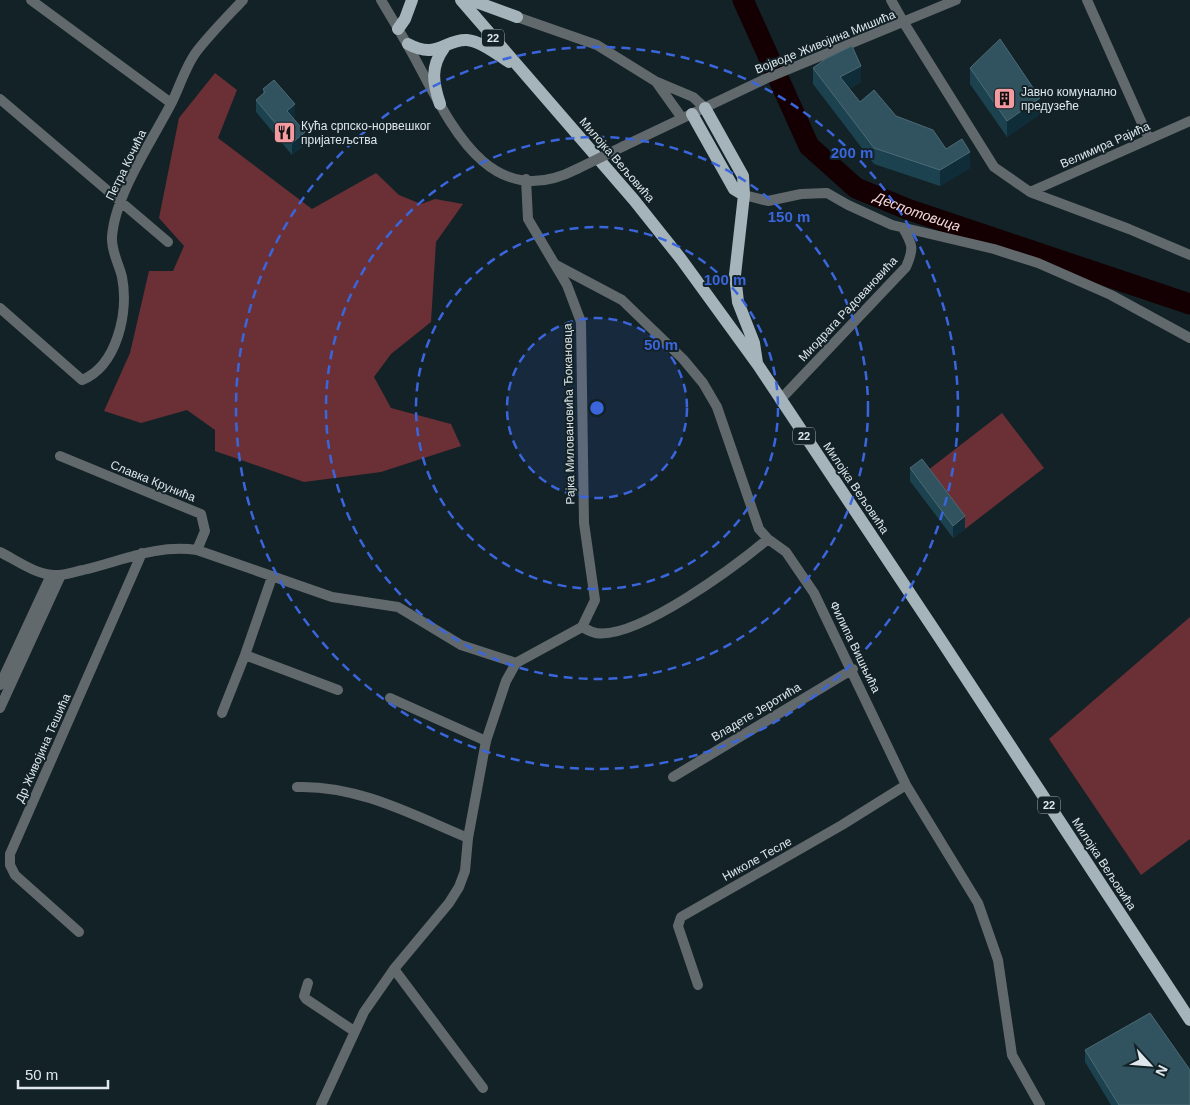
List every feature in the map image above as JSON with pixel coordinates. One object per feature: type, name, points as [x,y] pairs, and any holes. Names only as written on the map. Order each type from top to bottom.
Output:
[{"type":"main road","points":[[398,29],[412,0]]},
{"type":"main road","name":"Милојка Вељовића","points":[[461,0],[670,244],[758,365],[1190,1020]]},
{"type":"main road","points":[[471,0],[517,17]]},
{"type":"main road","points":[[408,44],[417,49],[433,50],[444,48],[457,41],[472,41],[527,75]]},
{"type":"main road","points":[[440,104],[434,83],[434,71],[437,57],[444,48]]},
{"type":"main road","points":[[704,108],[743,176],[744,195],[735,263],[736,288],[738,302],[754,343],[758,365]]},
{"type":"main road","points":[[687,116],[734,189],[744,195]]},
{"type":"street","points":[[31,0],[171,103]]},
{"type":"street","name":"Петра Кочића","points":[[0,308],[82,380],[93,376],[104,364],[119,328],[123,297],[122,278],[112,247],[112,236],[120,202],[195,52],[243,0]]},
{"type":"street","name":"Војводе Живојина Мишића","points":[[381,0],[465,145],[482,162],[506,174],[526,179],[554,178],[577,169],[765,79],[956,0]]},
{"type":"street","points":[[891,0],[994,167],[1030,192],[1129,229],[1190,255]]},
{"type":"street","points":[[1087,0],[1149,139]]},
{"type":"street","points":[[517,17],[597,45],[655,81],[693,97],[704,108]]},
{"type":"street","points":[[655,81],[676,107],[687,116]]},
{"type":"street","points":[[0,99],[168,242]]},
{"type":"street","name":"Велимира Рајића","points":[[1030,192],[1190,121]]},
{"type":"street","name":"Рајка Миловановића Ђокановца","points":[[526,179],[528,219],[556,265],[576,308],[582,334],[584,523],[595,600],[582,627]]},
{"type":"street","points":[[744,195],[768,201],[801,194],[827,193],[873,218],[902,228],[994,249],[1038,263],[1111,295],[1190,338]]},
{"type":"street","name":"Миодрага Радовановића","points":[[780,400],[906,267],[912,253],[912,242],[902,228]]},
{"type":"street","name":"Филипа Вишњића","points":[[556,265],[622,300],[677,353],[704,383],[717,407],[760,529],[786,552],[798,566],[814,592],[853,669],[906,785],[978,903],[998,960],[1012,1055],[1040,1105]]},
{"type":"street","name":"Славка Крунића","points":[[60,456],[201,514],[205,530],[196,550]]},
{"type":"street","points":[[321,1105],[364,1012],[394,969],[449,903],[459,887],[465,871],[468,838],[486,741],[506,681],[516,663],[582,627],[597,633],[610,632],[659,614],[740,563],[768,538]]},
{"type":"street","points":[[0,552],[56,575],[176,547],[196,550],[332,597],[398,607],[461,644],[516,663]]},
{"type":"street","name":"Др Живојина Тешића","points":[[79,932],[15,875],[10,865],[10,854],[142,554]]},
{"type":"street","points":[[0,685],[56,575]]},
{"type":"street","points":[[0,708],[56,575]]},
{"type":"street","points":[[222,713],[245,655],[272,577]]},
{"type":"street","points":[[245,655],[338,690]]},
{"type":"street","name":"Владете Јеротића","points":[[673,777],[853,669]]},
{"type":"street","points":[[390,698],[486,741]]},
{"type":"street","name":"Николе Тесле","points":[[698,985],[678,926],[681,917],[842,825],[906,785]]},
{"type":"street","points":[[298,787],[316,786],[369,797],[468,838]]},
{"type":"street","points":[[394,969],[483,1088]]},
{"type":"street","points":[[308,983],[304,996],[306,999],[354,1031]]},
{"type":"shaded area","points":[[215,73],[237,90],[218,138],[312,209],[376,173],[399,195],[421,204],[435,199],[463,204],[436,242],[431,322],[391,354],[374,377],[391,408],[451,424],[461,446],[381,472],[304,482],[215,451],[215,430],[187,410],[141,423],[104,411],[130,353],[149,271],[173,271],[184,246],[159,218],[179,118]]},
{"type":"shaded area","points":[[1002,413],[1044,468],[965,529],[923,474]]},
{"type":"shaded area","points":[[1190,617],[1190,839],[1141,875],[1049,739]]},
{"type":"building","name":"Јавно комунално предузеће","points":[[1000,39],[1040,98],[1007,121],[970,68]]},
{"type":"building","points":[[852,46],[861,66],[840,77],[860,102],[874,90],[896,116],[933,130],[946,149],[962,139],[970,152],[940,170],[874,148],[813,68],[827,58]]},
{"type":"building","points":[[274,80],[295,104],[287,111],[305,132],[292,143],[256,100],[265,92],[263,89]]},
{"type":"building","points":[[922,459],[965,516],[953,526],[910,468]]},
{"type":"building","points":[[1150,1013],[1190,1070],[1190,1105],[1119,1105],[1085,1050]]},
{"type":"waterway","name":"Деспотовица","points":[[743,0],[809,146],[856,188],[907,209],[1190,304]]},
{"type":"place","name":"Јавно комунално предузеће","points":[[1005,99]]},
{"type":"place","name":"Кућа српско-норвешког пријатељства","points":[[285,133]]}]
